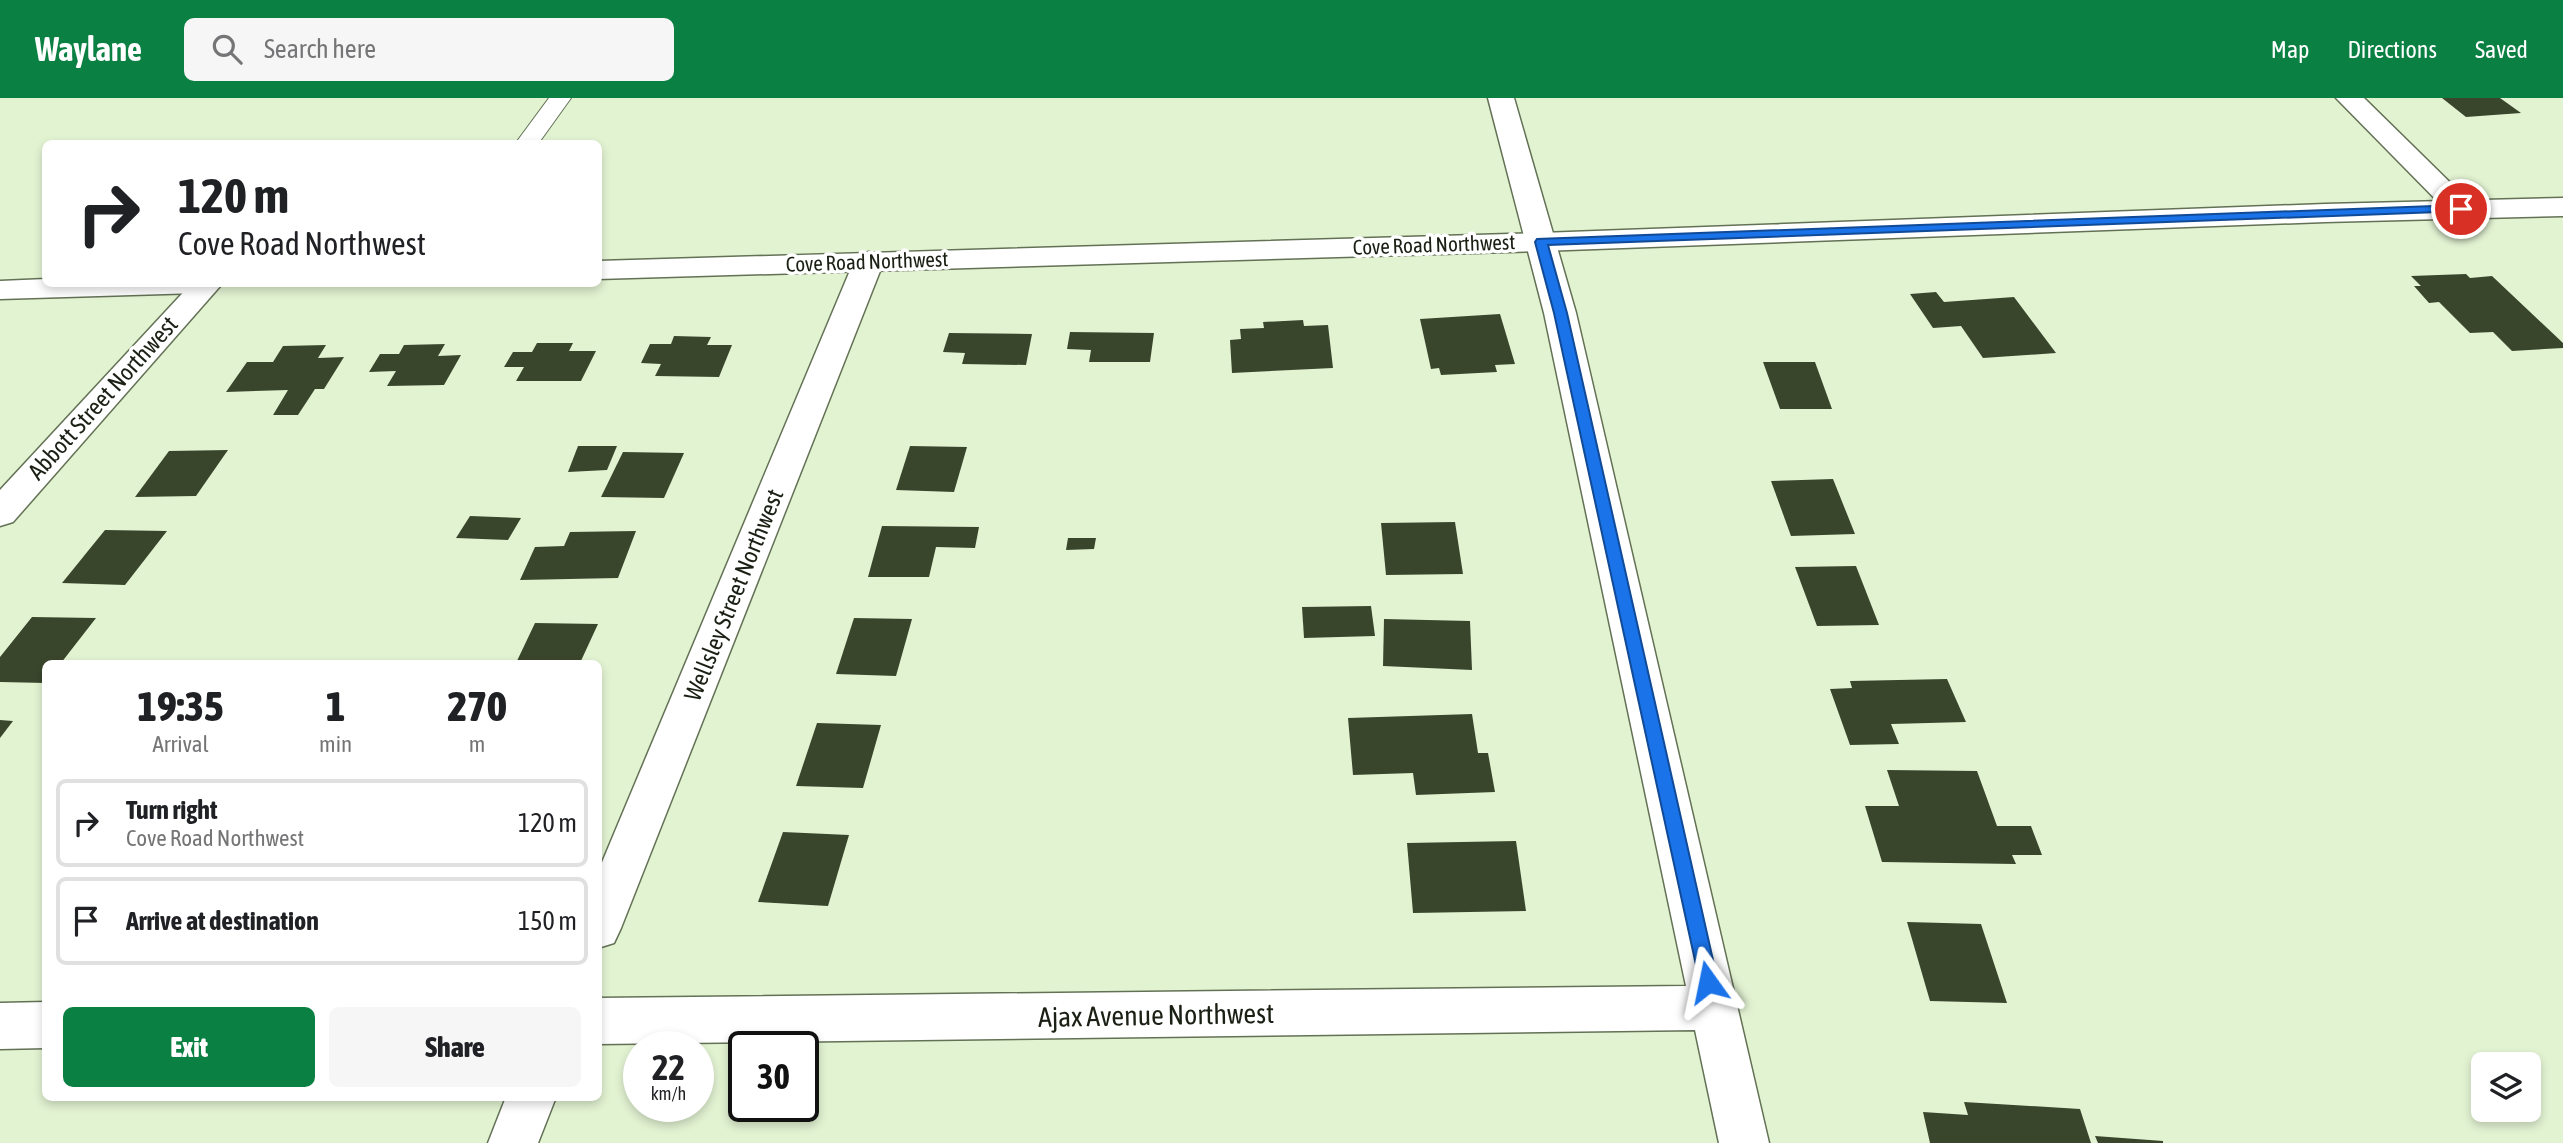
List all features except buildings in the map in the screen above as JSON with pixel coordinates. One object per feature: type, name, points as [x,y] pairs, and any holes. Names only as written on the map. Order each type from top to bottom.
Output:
[{"type":"street","points":[[1501,98],[1560,313],[1744,1143]]},
{"type":"street","points":[[2348,98],[2461,209]]},
{"type":"street","name":"Cove Road Northwest","points":[[602,270],[1541,242],[2563,207]]},
{"type":"street","name":"Wellsley Street Northwest","points":[[602,918],[869,261]]},
{"type":"street","points":[[0,290],[99,287]]},
{"type":"street","name":"Abbott Street Northwest","points":[[0,513],[204,287]]},
{"type":"street","name":"Ajax Avenue Northwest","points":[[602,1021],[1714,1008]]},
{"type":"street","points":[[0,1026],[42,1025]]},
{"type":"street","points":[[513,1143],[529,1101]]},
{"type":"lane","points":[[529,140],[560,98]]},
{"type":"route","points":[[1708,982],[1560,313],[1541,242],[2461,209]]}]
